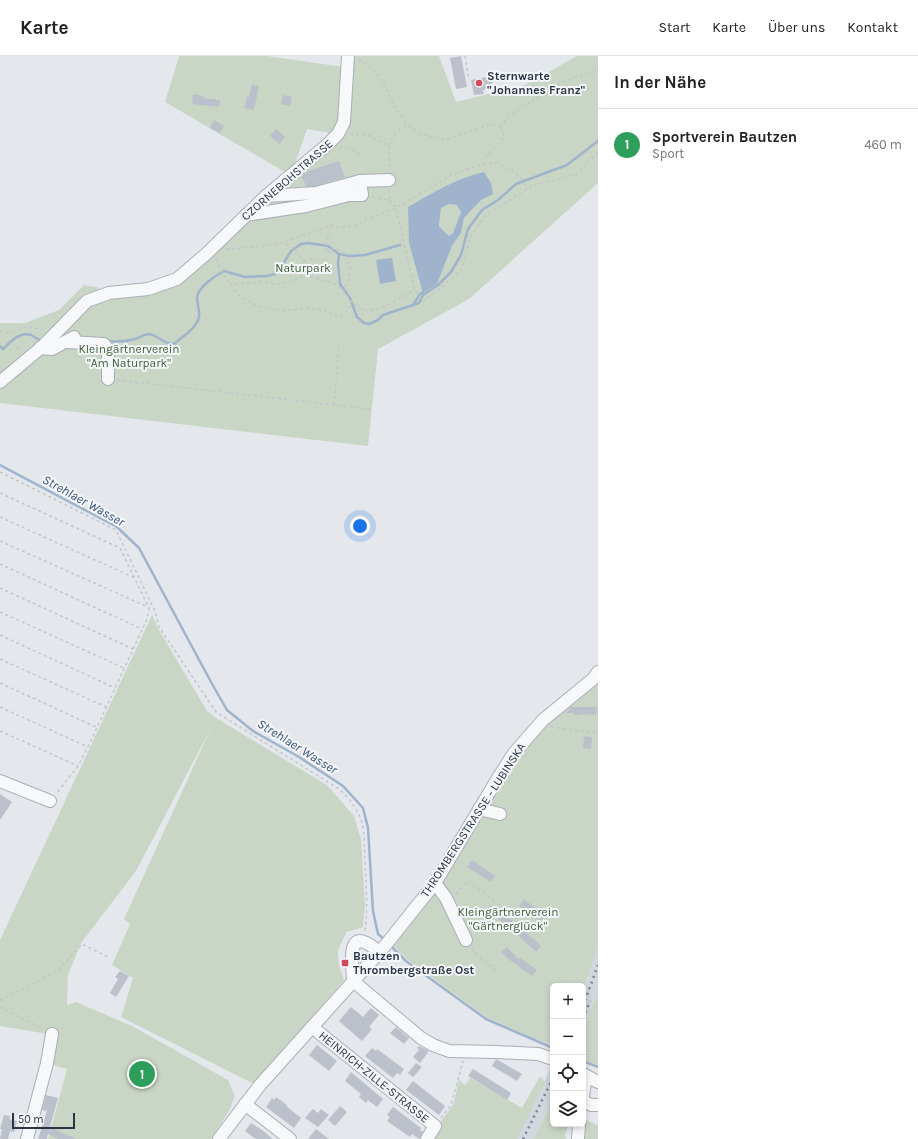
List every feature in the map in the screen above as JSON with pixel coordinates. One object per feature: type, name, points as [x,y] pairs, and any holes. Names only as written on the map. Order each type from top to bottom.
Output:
[{"type":"street","name":"CZORNEBOHSTRASSE","points":[[46,342],[87,301],[109,293],[148,289],[177,279],[205,255],[266,196],[328,144],[338,134],[344,122],[347,56]]},
{"type":"street","points":[[266,196],[316,193],[360,181],[389,180]]},
{"type":"street","points":[[246,215],[306,206],[350,195],[362,195],[360,181]]},
{"type":"street","points":[[0,382],[46,342],[52,349],[72,339],[104,344],[108,349],[108,379]]},
{"type":"street","name":"THROMBERGSTRASSE - LUBINSKA","points":[[219,1139],[260,1085],[384,946],[435,883],[514,753],[543,720],[593,679],[598,672]]},
{"type":"street","points":[[0,781],[50,801]]},
{"type":"street","points":[[479,809],[500,814]]},
{"type":"street","points":[[435,883],[446,898],[466,940]]},
{"type":"street","points":[[384,946],[364,942],[355,943],[351,951],[353,981],[421,1038],[433,1045],[449,1051],[538,1054],[550,1058]]},
{"type":"street","name":"HEINRICH-ZILLE-STRASSE","points":[[312,1027],[434,1127]]},
{"type":"street","points":[[27,1139],[47,1063],[52,1034]]},
{"type":"street","points":[[586,1076],[598,1082]]},
{"type":"street","points":[[586,1102],[591,1105],[598,1105]]},
{"type":"street","points":[[245,1104],[290,1139]]},
{"type":"street","points":[[427,1139],[434,1127]]},
{"type":"street","points":[[578,1139],[579,1127]]},
{"type":"path","points":[[347,56],[364,62],[373,68],[396,108],[408,125],[420,134],[446,140],[488,125],[501,125],[514,112],[563,82],[598,70]]},
{"type":"path","points":[[465,56],[469,80]]},
{"type":"path","points":[[389,180],[389,146],[394,134],[400,128],[408,125]]},
{"type":"path","points":[[484,165],[487,154],[500,144],[504,137],[501,125]]},
{"type":"path","points":[[338,134],[361,133],[389,146]]},
{"type":"path","points":[[328,144],[356,151],[360,156]]},
{"type":"path","points":[[362,195],[390,200],[396,208],[414,288],[423,302],[462,269],[471,235],[486,215],[537,184],[580,174],[587,162],[598,153]]},
{"type":"path","points":[[220,253],[227,249],[282,243],[332,225],[343,228],[356,225],[368,218],[396,208],[449,176],[474,166],[497,162],[516,172],[527,189]]},
{"type":"path","points":[[304,261],[312,259],[327,259],[330,252],[326,249],[326,243],[332,225]]},
{"type":"path","points":[[282,243],[296,251],[304,261],[306,272],[310,277],[335,284],[362,310],[388,305],[411,292],[414,288]]},
{"type":"path","points":[[326,249],[335,249],[344,253],[350,265],[349,279],[343,292]]},
{"type":"path","points":[[205,255],[214,256],[220,270],[238,295],[257,306],[281,311],[307,308],[323,310],[338,317],[346,312],[351,305],[351,301]]},
{"type":"path","points":[[318,280],[318,267],[320,260]]},
{"type":"path","points":[[229,284],[263,282],[277,284],[290,282],[303,276],[306,272]]},
{"type":"path","points":[[0,331],[10,333],[25,327],[48,330],[46,342]]},
{"type":"path","points":[[334,405],[339,345]]},
{"type":"path","points":[[108,379],[370,409]]},
{"type":"path","points":[[0,472],[116,530],[155,611],[159,627],[216,712],[339,789],[350,800],[358,814],[363,830],[367,918],[364,942]]},
{"type":"path","points":[[0,493],[120,548],[149,608],[143,629],[88,747],[78,766],[50,801]]},
{"type":"path","points":[[0,517],[135,578]]},
{"type":"path","points":[[0,541],[149,608]]},
{"type":"path","points":[[0,564],[143,629]]},
{"type":"path","points":[[0,588],[133,649]]},
{"type":"path","points":[[0,612],[125,669]]},
{"type":"path","points":[[0,636],[115,688]]},
{"type":"path","points":[[0,659],[106,707]]},
{"type":"path","points":[[0,683],[97,727]]},
{"type":"path","points":[[0,707],[88,747]]},
{"type":"path","points":[[551,727],[598,733]]},
{"type":"path","points":[[0,731],[78,766]]},
{"type":"path","points":[[446,898],[456,895],[468,881],[535,932]]},
{"type":"path","points":[[466,940],[476,954],[499,973]]},
{"type":"path","points":[[0,1000],[38,982],[60,968],[82,944],[110,958]]},
{"type":"path","points":[[0,1007],[52,1034]]},
{"type":"path","points":[[434,1127],[451,1105],[466,1052]]},
{"type":"shaded area","points":[[598,947],[598,993],[586,1023],[586,983]]},
{"type":"shaded area","points":[[550,1069],[550,1105],[534,1139],[517,1139]]},
{"type":"green space","points":[[179,56],[267,56],[344,67],[341,121],[336,134],[307,129],[292,172],[283,171],[165,102]]},
{"type":"green space","name":"Naturpark","points":[[351,56],[439,56],[456,102],[525,85],[577,56],[598,56],[598,183],[469,299],[378,349],[368,446],[0,403],[0,385],[87,303],[177,283],[340,139]],"holes":[[[481,200],[464,218],[461,233],[452,246],[437,284],[408,207]]]},
{"type":"green space","points":[[449,204],[457,205],[461,212],[453,233],[449,236],[439,226],[441,208]]},
{"type":"green space","points":[[84,285],[100,288],[0,378],[0,323],[25,323],[59,310]]},
{"type":"green space","points":[[152,615],[159,630],[207,711],[216,718],[327,785],[354,816],[361,839],[365,905],[363,927],[347,932],[338,951],[338,961],[344,980],[254,1084],[121,1017],[133,978],[112,965],[130,924],[124,919],[211,728],[136,871],[81,943],[68,975],[67,1005],[76,1002],[132,1026],[228,1080],[235,1096],[229,1111],[211,1139],[48,1139],[67,1069],[43,1062],[48,1034],[0,1026],[0,940]]},
{"type":"green space","name":"Kleingärtnerverein \"Gärtnerglück\"","points":[[598,677],[598,947],[585,983],[550,983],[550,1044],[532,1038],[486,1017],[408,960],[394,946],[438,889],[524,744],[581,696]]},
{"type":"green space","points":[[598,993],[598,1067],[586,1064],[586,1023]]},
{"type":"green space","points":[[540,1076],[545,1082],[517,1139],[428,1139],[453,1105],[459,1080],[465,1085],[470,1078],[522,1108]]},
{"type":"green space","points":[[550,1105],[550,1127],[568,1127],[565,1135],[566,1139],[534,1139]]},
{"type":"green space","points":[[586,1120],[598,1125],[598,1139],[581,1139],[582,1127],[586,1127]]},
{"type":"water","points":[[484,172],[491,183],[493,194],[481,200],[464,218],[461,233],[452,246],[437,284],[423,293],[409,243],[408,207],[445,186]],"holes":[[[449,204],[457,205],[461,212],[453,233],[449,236],[439,226],[441,208]]]},
{"type":"water","points":[[392,258],[396,281],[380,284],[376,260]]},
{"type":"building","points":[[461,56],[467,87],[456,89],[450,58]]},
{"type":"building","name":"Sternwarte \"Johannes Franz\"","points":[[491,76],[493,88],[483,90],[484,94],[474,95],[471,80]]},
{"type":"building","points":[[252,84],[259,86],[254,110],[244,108],[247,96],[249,97]]},
{"type":"building","points":[[193,94],[204,96],[203,98],[220,100],[219,107],[192,104]]},
{"type":"building","points":[[283,95],[292,97],[290,106],[281,104]]},
{"type":"building","points":[[214,120],[224,126],[220,133],[210,128]]},
{"type":"building","points":[[276,129],[285,137],[279,144],[270,136]]},
{"type":"building","points":[[339,161],[345,177],[315,186],[306,186],[301,177],[308,171]]},
{"type":"building","points":[[571,707],[597,707],[596,715],[574,715],[574,713],[566,713]]},
{"type":"building","points":[[584,736],[592,737],[591,749],[583,748]]},
{"type":"building","points":[[0,794],[12,802],[0,820]]},
{"type":"building","points":[[472,860],[495,876],[491,882],[467,867]]},
{"type":"building","points":[[524,899],[545,916],[540,921],[519,906]]},
{"type":"building","points":[[490,905],[513,921],[508,927],[495,916],[494,918],[485,911]]},
{"type":"building","points":[[522,929],[541,946],[536,952],[517,934]]},
{"type":"building","points":[[507,947],[518,959],[520,958],[537,970],[532,976],[501,952]]},
{"type":"building","points":[[120,971],[129,976],[116,997],[110,993],[118,979],[115,977]]},
{"type":"building","points":[[351,1007],[363,1017],[371,1008],[379,1015],[369,1027],[372,1029],[362,1041],[339,1021]]},
{"type":"building","points":[[396,1027],[409,1038],[404,1044],[390,1033]]},
{"type":"building","points":[[317,1045],[337,1061],[329,1071],[309,1055]]},
{"type":"building","points":[[419,1046],[429,1051],[420,1063],[413,1057],[419,1050],[417,1048]]},
{"type":"building","points":[[372,1048],[376,1051],[377,1049],[404,1069],[400,1075],[397,1073],[393,1078],[365,1056]]},
{"type":"building","points":[[496,1059],[522,1074],[517,1081],[492,1066]]},
{"type":"building","points":[[416,1063],[422,1067],[413,1077],[408,1073]]},
{"type":"building","points":[[473,1069],[511,1093],[507,1100],[468,1076]]},
{"type":"building","points":[[351,1072],[383,1099],[377,1107],[368,1100],[366,1103],[359,1097],[361,1094],[345,1081]]},
{"type":"building","points":[[413,1081],[445,1106],[439,1115],[406,1090]]},
{"type":"building","points":[[46,1095],[58,1098],[50,1127],[76,1139],[58,1139],[48,1134],[47,1139],[38,1139],[47,1111],[42,1110]]},
{"type":"building","points":[[276,1097],[301,1118],[294,1128],[266,1107],[272,1098],[274,1100]]},
{"type":"building","points":[[340,1106],[347,1112],[335,1126],[328,1120]]},
{"type":"building","points":[[393,1107],[421,1128],[420,1130],[423,1132],[419,1139],[412,1134],[410,1137],[387,1121],[390,1117],[387,1115]]},
{"type":"building","points":[[313,1109],[318,1113],[321,1109],[329,1115],[318,1127],[305,1118]]},
{"type":"building","points":[[4,1115],[10,1116],[9,1119],[17,1121],[14,1132],[10,1131],[8,1139],[0,1139],[2,1129],[0,1129]]},
{"type":"building","points":[[251,1123],[273,1139],[256,1139],[253,1137],[245,1131]]},
{"type":"building","points":[[316,1129],[329,1139],[308,1139]]},
{"type":"waterway","points":[[339,254],[338,263],[340,284],[350,298],[357,317],[364,323],[369,324],[378,320],[383,315],[419,303],[423,295],[438,285],[451,272],[461,255],[468,229],[482,210],[498,200],[516,184],[567,165],[598,141]]},
{"type":"waterway","points":[[107,341],[128,341],[149,334],[167,343],[174,344],[189,332],[198,321],[199,309],[197,298],[203,286],[224,271],[245,277],[275,274],[280,269],[291,251],[301,244],[308,243],[328,246],[339,254],[349,256],[365,255],[400,245]]},
{"type":"waterway","points":[[413,305],[423,292],[423,295]]},
{"type":"waterway","points":[[0,346],[3,349],[19,336],[27,334],[43,342]]},
{"type":"waterway","name":"Strehlaer Wasser","points":[[0,465],[117,527],[139,548],[227,710],[253,731],[299,757],[343,786],[363,808],[368,828],[373,911],[378,934],[385,940]]},
{"type":"waterway","name":"Strehlaer Wasser","points":[[390,945],[406,961],[486,1019],[550,1047]]},
{"type":"waterway","points":[[586,1062],[598,1067]]},
{"type":"railway","points":[[586,998],[598,965]]},
{"type":"railway","points":[[586,1011],[590,1001]]},
{"type":"railway","points":[[523,1139],[550,1084]]},
{"type":"place","name":"Sternwarte \"Johannes Franz\"","points":[[479,83]]},
{"type":"place","name":"Bautzen Thrombergstraße Ost","points":[[345,963]]},
{"type":"place","name":"Sportverein Bautzen","points":[[142,1074]]},
{"type":"park label","name":"Kleingärtnerverein \"Am Naturpark\"","points":[[129,356]]}]
